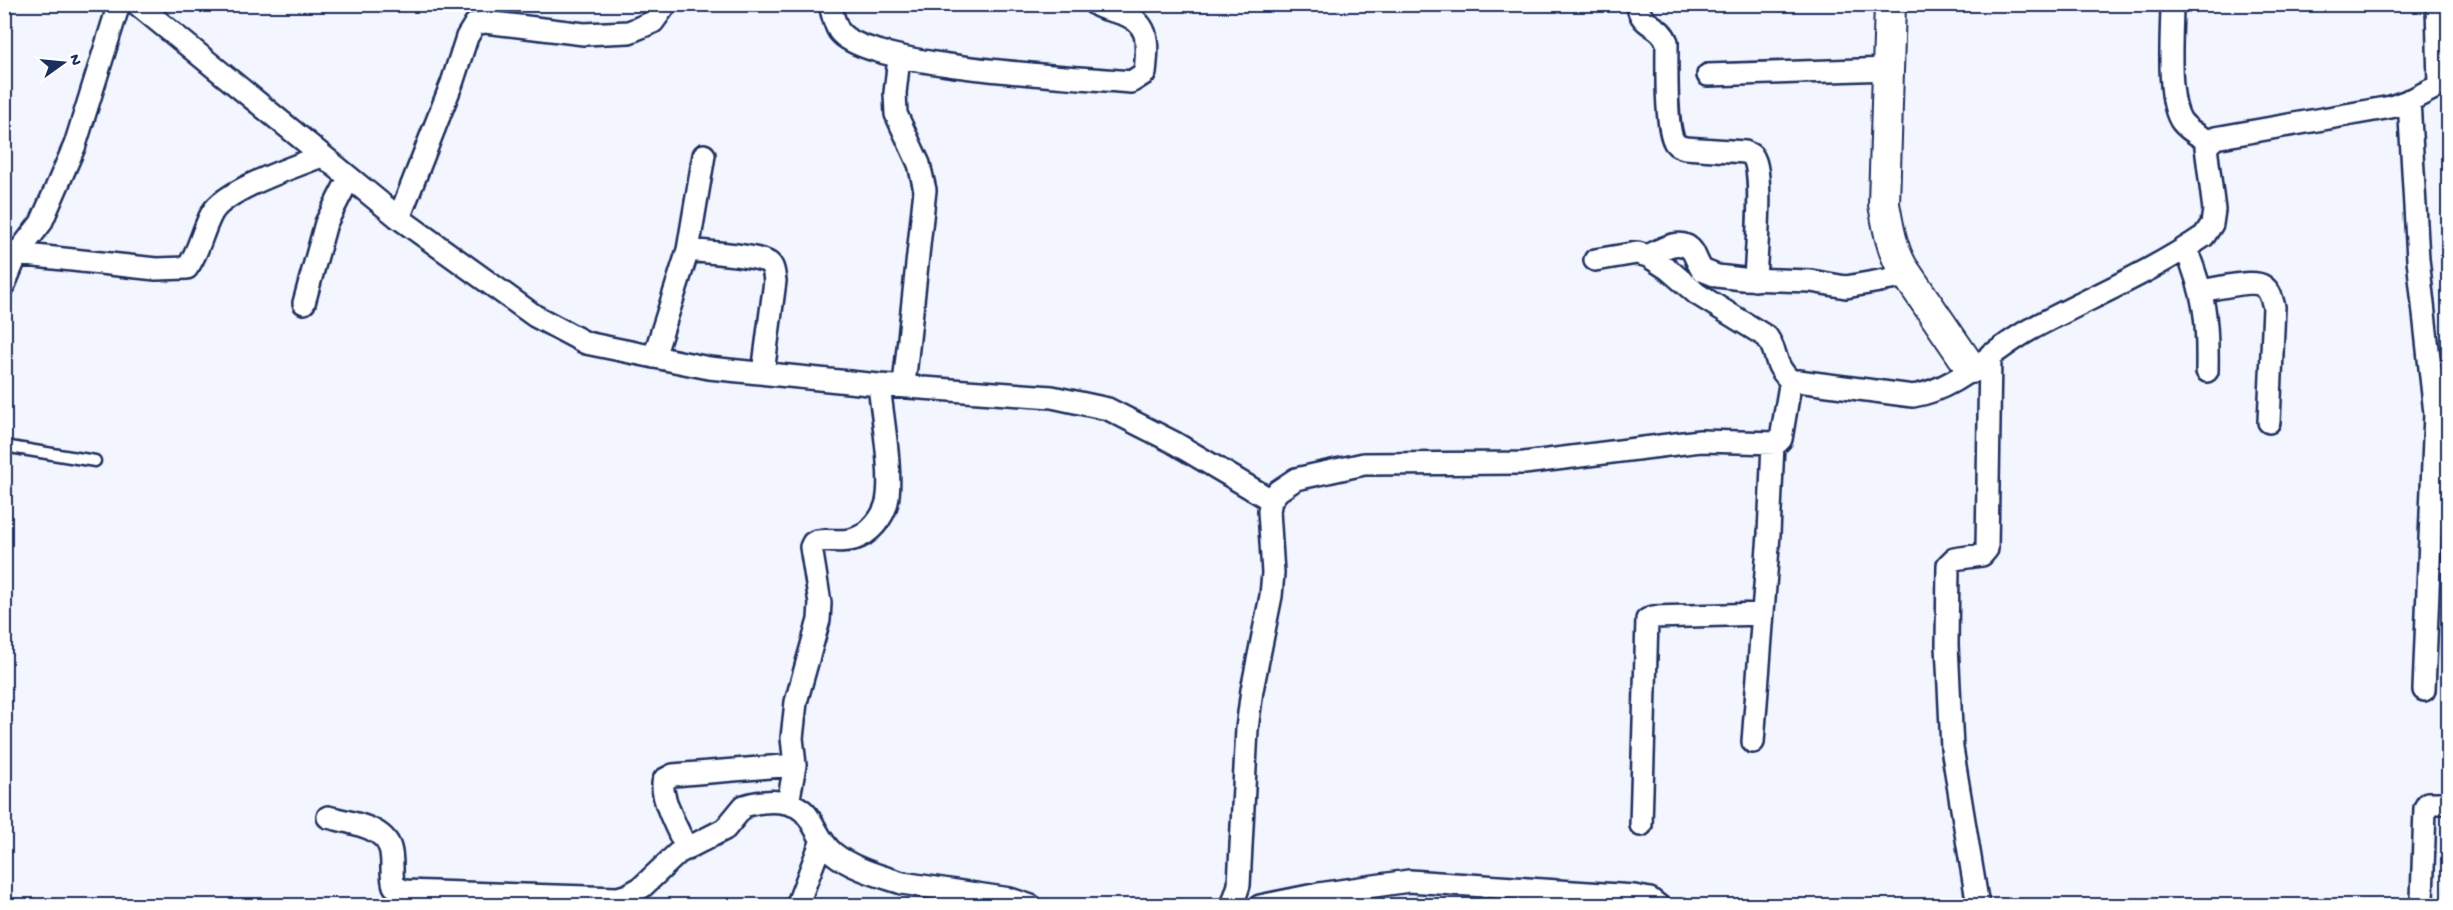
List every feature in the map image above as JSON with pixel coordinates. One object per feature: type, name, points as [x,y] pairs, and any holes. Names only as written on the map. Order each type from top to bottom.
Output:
[{"type":"street","points":[[4,285],[17,254],[41,223],[75,145],[119,4]]},
{"type":"street","points":[[137,4],[399,218],[545,321],[586,343],[709,368],[879,385],[1052,397],[1108,409],[1173,442],[1271,500]]},
{"type":"street","points":[[399,218],[452,83],[466,37],[475,24],[485,22],[584,34],[629,32],[653,22],[666,4]]},
{"type":"street","points":[[830,4],[839,32],[852,41],[881,54],[947,65],[1131,82],[1145,73],[1145,35],[1141,23],[1131,16],[1095,4]]},
{"type":"street","points":[[1637,4],[1640,16],[1664,34],[1667,42],[1669,115],[1672,136],[1676,144],[1685,148],[1745,152],[1752,155],[1756,162],[1758,188],[1755,280]]},
{"type":"street","points":[[1890,4],[1884,204],[1894,253],[1908,276],[1981,362],[1987,549],[1982,555],[1954,559],[1948,565],[1947,645],[1952,748],[1978,906]]},
{"type":"street","points":[[2172,4],[2172,87],[2175,106],[2180,120],[2209,142]]},
{"type":"street","points":[[1232,906],[1239,885],[1247,729],[1252,690],[1271,596],[1271,500],[1278,491],[1296,479],[1364,464],[1524,464],[1700,441],[1773,444],[1780,439],[1790,385],[1798,381],[1913,396],[1929,393],[2030,330],[2127,282],[2186,249],[2204,236],[2212,224],[2214,210],[2206,147],[2209,142],[2225,135],[2391,107],[2444,83],[2437,4]]},
{"type":"street","points":[[899,58],[895,93],[896,114],[919,164],[925,190],[904,386]]},
{"type":"street","points":[[1708,75],[1889,69]]},
{"type":"street","points":[[2409,100],[2419,268],[2434,413],[2424,690]]},
{"type":"street","points":[[654,357],[688,250],[704,155]]},
{"type":"street","points":[[17,254],[156,269],[187,268],[195,258],[212,213],[221,201],[243,189],[322,156]]},
{"type":"street","points":[[304,303],[326,223],[349,178]]},
{"type":"street","points":[[1648,256],[1673,244],[1684,245],[1692,251],[1702,270],[1717,276],[1755,280],[1811,281],[1846,288],[1908,276]]},
{"type":"street","points":[[2186,249],[2201,291],[2208,326],[2207,371]]},
{"type":"street","points":[[688,250],[758,259],[770,264],[775,281],[763,373]]},
{"type":"street","points":[[1594,260],[1637,254],[1648,256],[1668,269],[1697,294],[1767,337],[1772,344],[1775,361],[1781,372],[1793,382]]},
{"type":"street","points":[[2201,291],[2256,283],[2265,286],[2270,294],[2274,307],[2269,422]]},
{"type":"street","points":[[788,803],[795,765],[792,738],[796,702],[819,620],[820,603],[812,555],[813,543],[825,540],[848,541],[865,534],[876,524],[887,501],[888,477],[879,385]]},
{"type":"street","points":[[1753,742],[1773,444]]},
{"type":"street","points":[[1641,825],[1647,620],[1653,617],[1763,614]]},
{"type":"street","points":[[687,849],[671,816],[663,783],[666,778],[673,775],[795,765]]},
{"type":"street","points":[[328,817],[377,832],[386,840],[390,849],[391,878],[394,886],[404,891],[618,897],[628,895],[642,887],[670,858],[725,829],[744,806],[777,801],[788,803],[807,815],[833,854],[845,861],[902,883],[1010,899],[1031,906]]},
{"type":"street","points":[[2422,900],[2425,808],[2428,803],[2432,802],[2448,803]]},
{"type":"street","points":[[797,906],[822,840]]},
{"type":"street","points":[[1260,906],[1319,894],[1419,881],[1634,896],[1650,899],[1659,906]]},
{"type":"lane","points":[[4,446],[95,461]]}]
